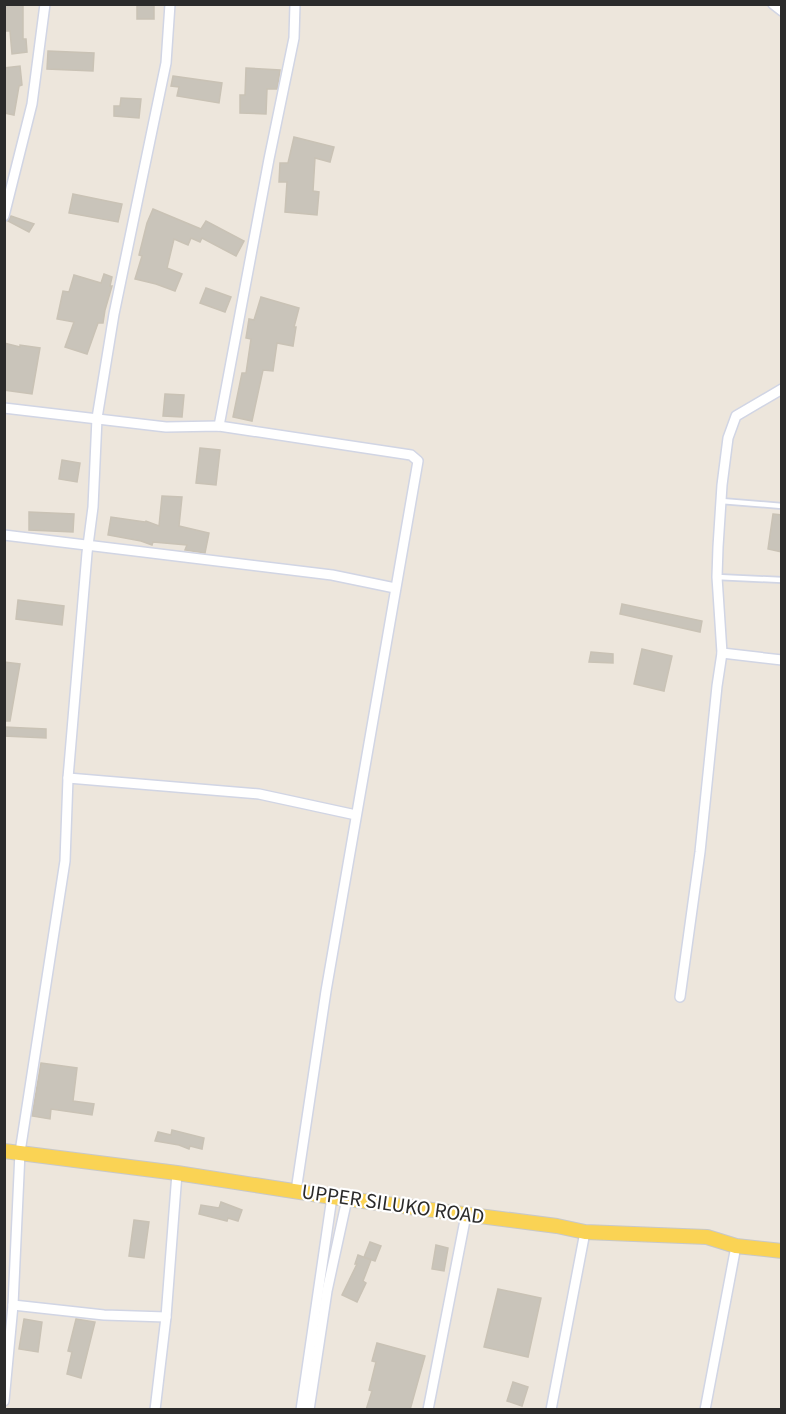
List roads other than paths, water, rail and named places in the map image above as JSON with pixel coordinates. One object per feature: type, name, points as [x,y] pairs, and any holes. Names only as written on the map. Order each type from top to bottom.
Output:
[{"type":"main road","name":"UPPER SILUKO ROAD","points":[[4,1150],[332,1197],[557,1226],[585,1232],[707,1237],[736,1246],[782,1251]]},
{"type":"street","points":[[4,216],[32,104],[45,4]]},
{"type":"street","points":[[4,1401],[13,1305],[20,1152],[64,861],[68,777],[93,507],[97,418],[114,314],[166,63],[170,4]]},
{"type":"street","points":[[219,426],[268,159],[294,38],[295,4]]},
{"type":"street","points":[[773,4],[782,11]]},
{"type":"street","points":[[680,998],[700,852],[722,653],[717,577],[721,501],[728,438],[736,416],[782,389]]},
{"type":"street","points":[[4,408],[166,427],[219,426],[411,454],[417,461],[326,991],[296,1191]]},
{"type":"street","points":[[4,535],[332,575],[395,588]]},
{"type":"street","points":[[722,653],[782,660]]},
{"type":"street","points":[[68,777],[259,794],[356,815]]},
{"type":"street","points":[[154,1410],[166,1317],[177,1173]]},
{"type":"street","points":[[301,1410],[332,1197]]},
{"type":"street","points":[[309,1410],[327,1291],[347,1199]]},
{"type":"street","points":[[428,1410],[466,1215]]},
{"type":"street","points":[[551,1410],[585,1232]]},
{"type":"street","points":[[705,1410],[736,1246]]},
{"type":"street","points":[[13,1305],[104,1315],[166,1317]]},
{"type":"lane","points":[[721,501],[782,506]]},
{"type":"lane","points":[[717,577],[782,580]]}]
